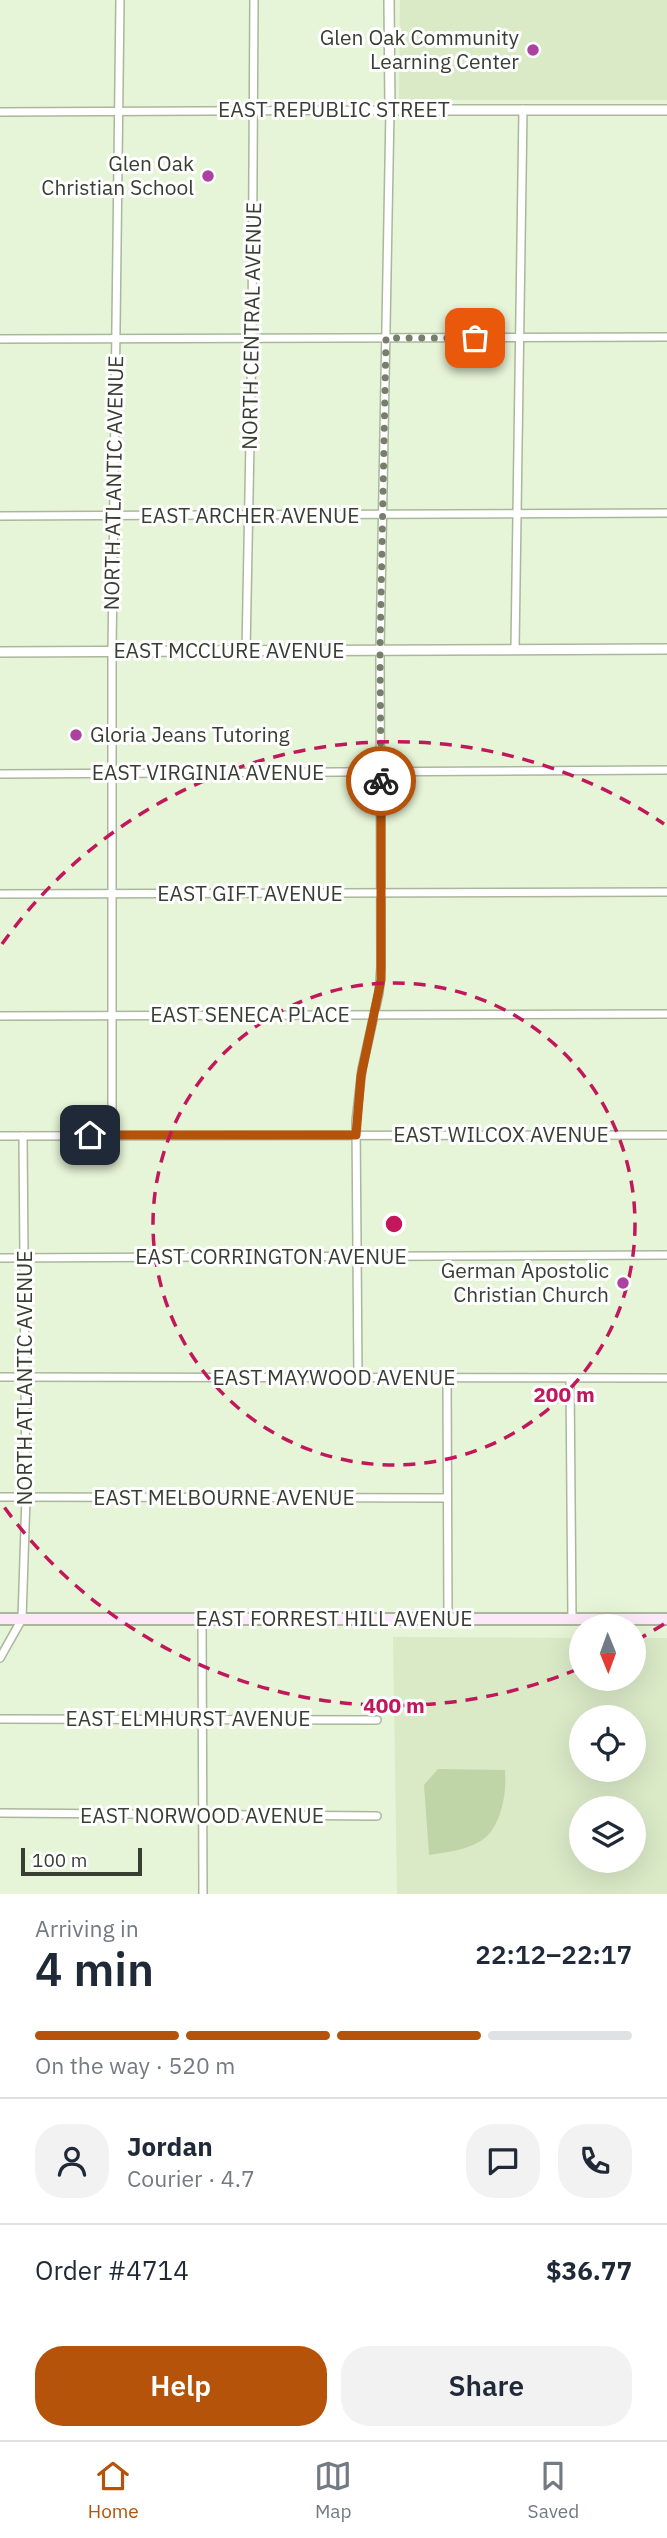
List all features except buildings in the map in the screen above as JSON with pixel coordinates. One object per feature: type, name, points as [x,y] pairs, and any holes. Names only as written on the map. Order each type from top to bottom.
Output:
[{"type":"main road","name":"EAST FORREST HILL AVENUE","points":[[0,1619],[569,1619]]},
{"type":"main road","name":"EAST FORREST HILL AVENUE","points":[[646,1619],[667,1619]]},
{"type":"street","name":"NORTH ATLANTIC AVENUE","points":[[112,1135],[111,773],[120,0]]},
{"type":"street","name":"NORTH CENTRAL AVENUE","points":[[246,652],[252,338],[254,0]]},
{"type":"street","points":[[358,1377],[356,1135],[360,1078],[381,980],[380,651],[390,110],[389,0]]},
{"type":"street","points":[[514,650],[523,109]]},
{"type":"street","name":"EAST REPUBLIC STREET","points":[[0,112],[667,110]]},
{"type":"street","points":[[0,339],[667,337]]},
{"type":"street","name":"EAST ARCHER AVENUE","points":[[0,516],[667,513]]},
{"type":"street","name":"EAST MCCLURE AVENUE","points":[[0,652],[667,649]]},
{"type":"street","name":"EAST VIRGINIA AVENUE","points":[[0,774],[667,770]]},
{"type":"street","name":"EAST GIFT AVENUE","points":[[0,894],[667,892]]},
{"type":"street","name":"EAST SENECA PLACE","points":[[0,1016],[667,1014]]},
{"type":"street","name":"EAST WILCOX AVENUE","points":[[0,1136],[667,1135]]},
{"type":"street","name":"NORTH ATLANTIC AVENUE","points":[[22,1619],[26,1497],[23,1136]]},
{"type":"street","name":"EAST CORRINGTON AVENUE","points":[[0,1258],[667,1255]]},
{"type":"street","name":"EAST MAYWOOD AVENUE","points":[[0,1377],[667,1378]]},
{"type":"street","points":[[447,1378],[448,1619]]},
{"type":"street","points":[[570,1378],[572,1614]]},
{"type":"street","name":"EAST MELBOURNE AVENUE","points":[[0,1497],[447,1498]]},
{"type":"street","points":[[0,1658],[22,1619]]},
{"type":"street","points":[[202,1619],[204,1894]]},
{"type":"street","name":"EAST ELMHURST AVENUE","points":[[0,1719],[376,1720]]},
{"type":"street","name":"EAST NORWOOD AVENUE","points":[[0,1815],[377,1816]]},
{"type":"shaded area","name":"Glen Oak Community Learning Center","points":[[400,0],[667,0],[667,100],[399,100]]},
{"type":"shaded area","points":[[393,1637],[569,1638],[569,1691],[646,1691],[646,1638],[667,1638],[667,1894],[397,1894]]},
{"type":"shaded area","points":[[438,1769],[505,1770],[505,1787],[500,1815],[486,1837],[466,1848],[429,1855],[424,1785]]},
{"type":"way so far","points":[[381,781],[380,651],[386,338],[475,338]]},
{"type":"place","name":"Glen Oak Community Learning Center","points":[[533,50]]},
{"type":"place","name":"Glen Oak Christian School","points":[[208,176]]},
{"type":"place","name":"Gloria Jeans Tutoring","points":[[76,735]]},
{"type":"place","name":"German Apostolic Christian Church","points":[[623,1283]]},
{"type":"route","points":[[90,1135],[356,1135],[361,1076],[381,980],[381,781]]}]
